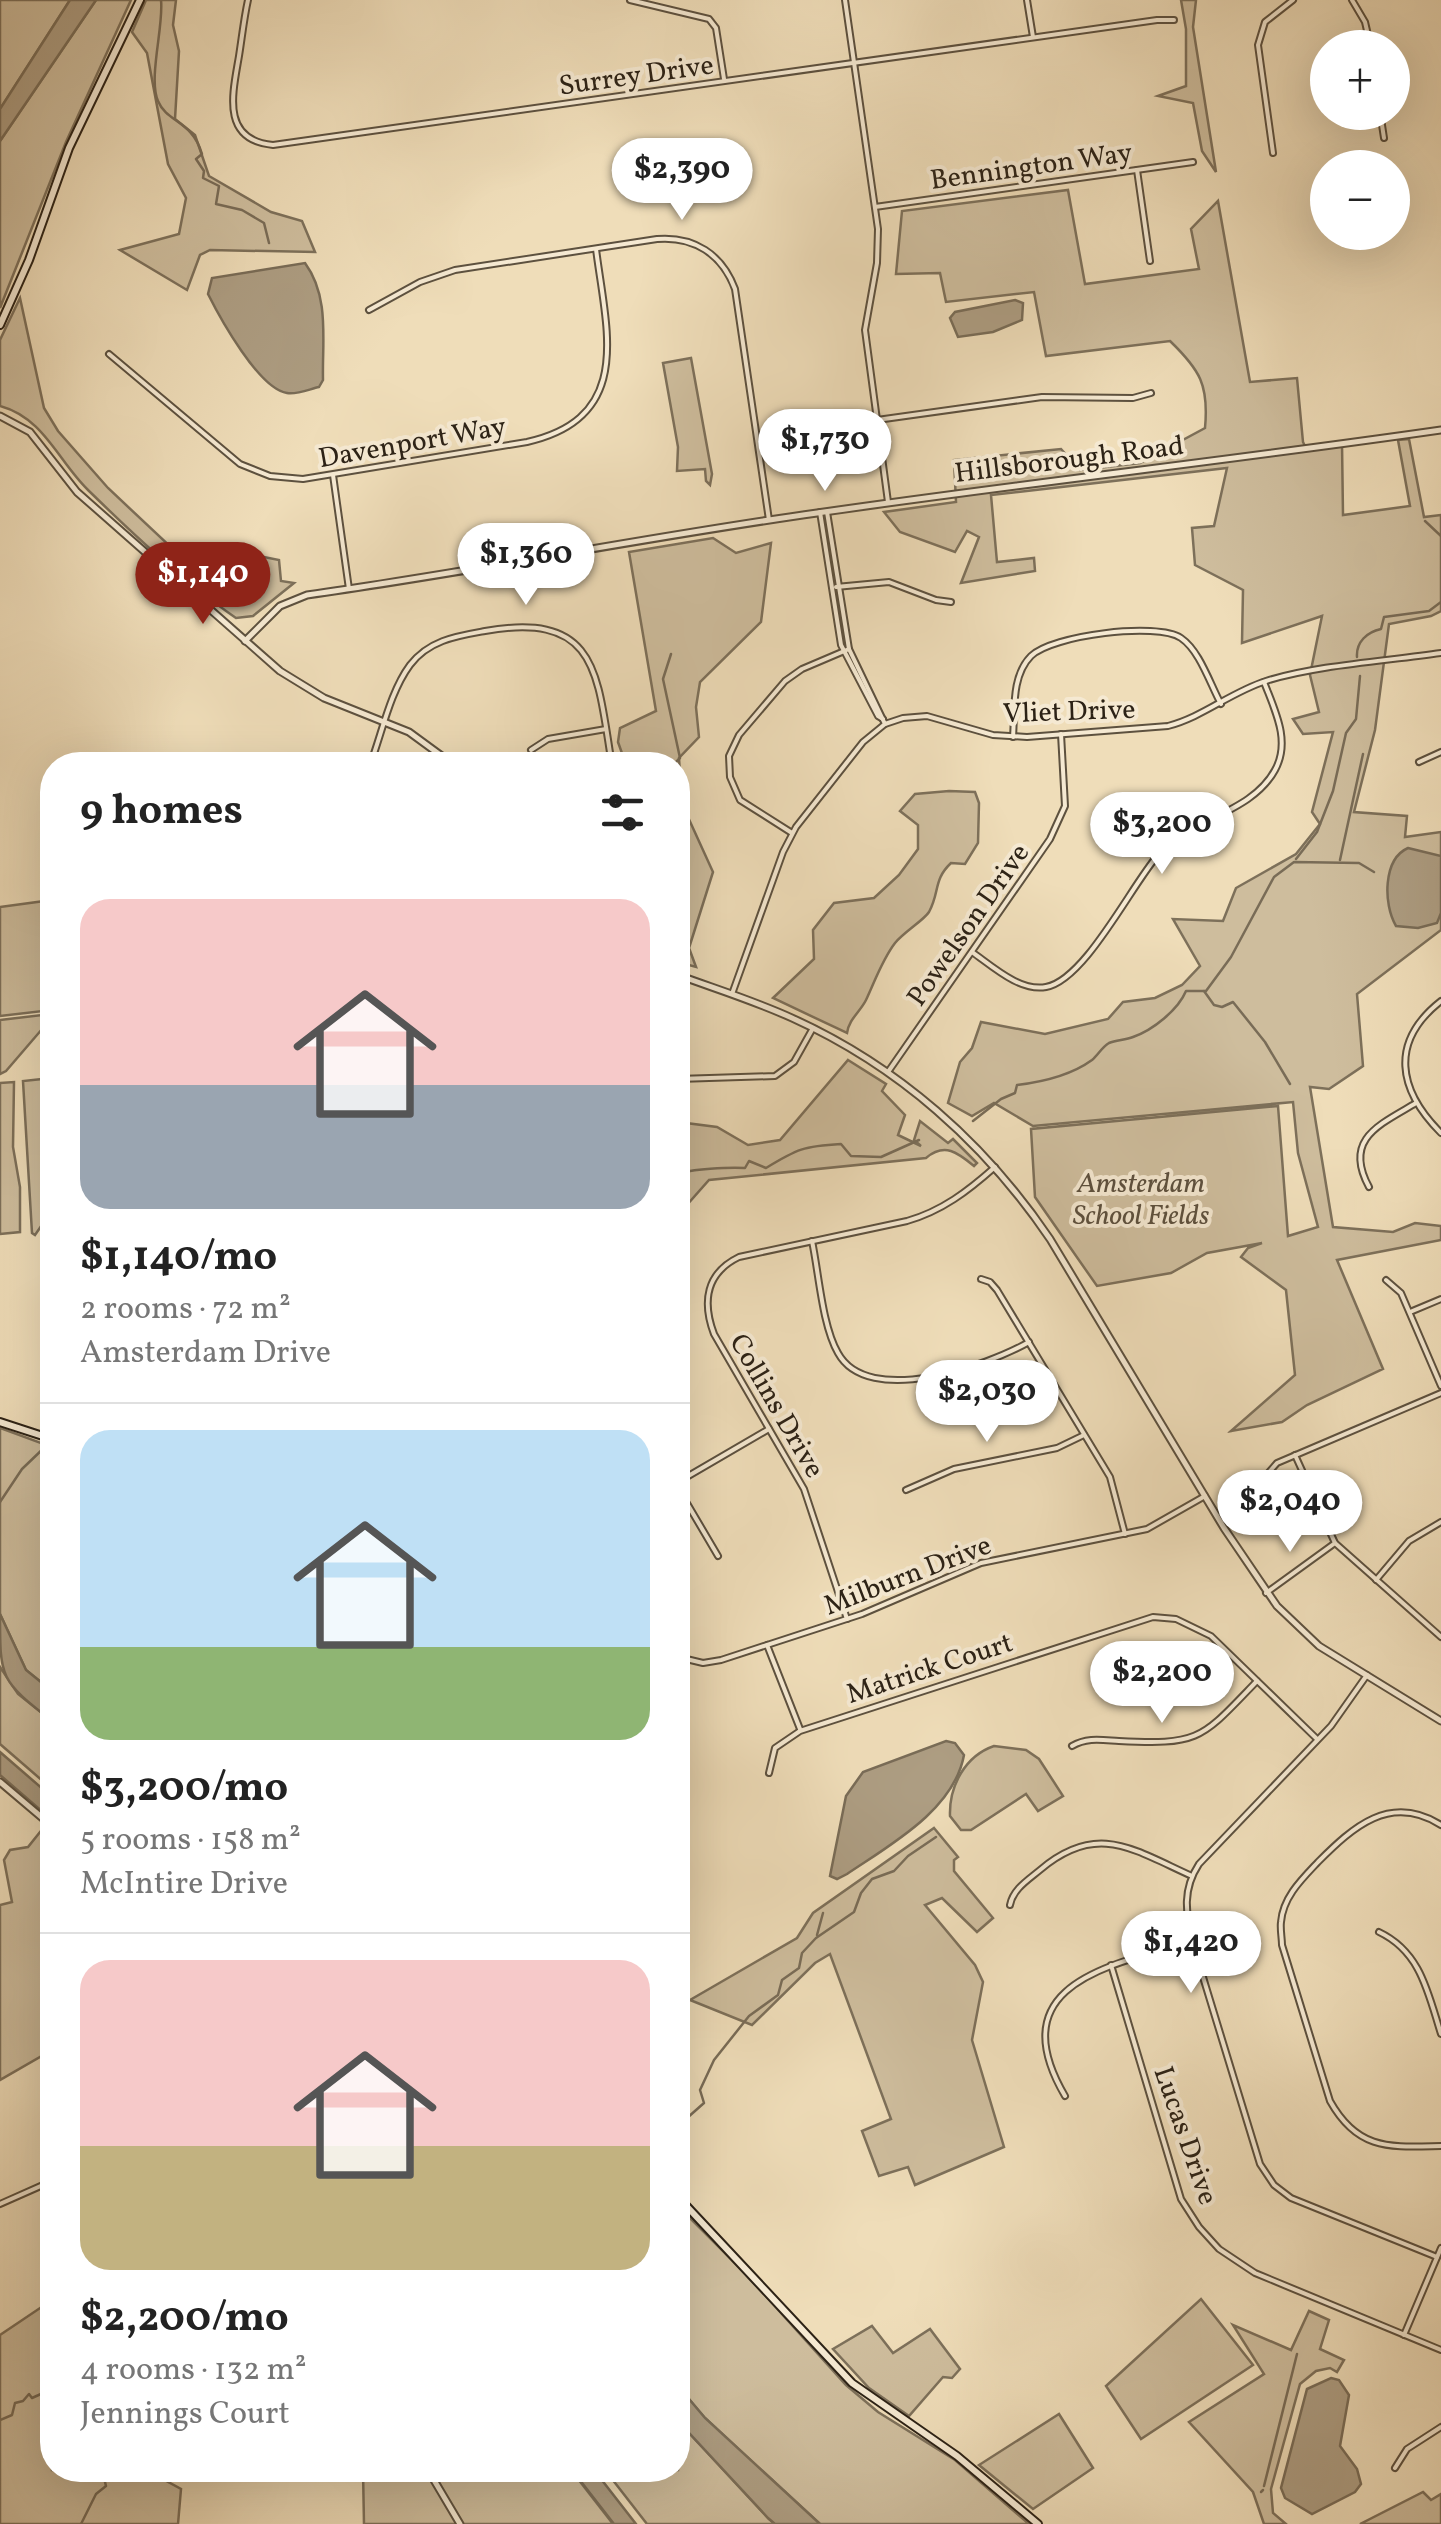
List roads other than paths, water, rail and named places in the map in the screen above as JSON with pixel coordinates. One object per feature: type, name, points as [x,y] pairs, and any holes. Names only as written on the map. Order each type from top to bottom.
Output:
[{"type":"main road","points":[[0,325],[29,260],[69,148],[140,0]]},
{"type":"main road","points":[[0,1422],[40,1435]]},
{"type":"main road","points":[[690,2210],[852,2383],[957,2456],[1038,2524]]},
{"type":"street","name":"Surrey Drive","points":[[248,0],[232,106],[243,132],[264,144],[1174,20]]},
{"type":"street","points":[[630,0],[710,19],[716,28],[724,81]]},
{"type":"street","points":[[845,0],[875,207],[878,253],[865,330],[888,502]]},
{"type":"street","points":[[1027,0],[1032,37]]},
{"type":"street","points":[[1272,152],[1259,56],[1260,36],[1275,11],[1293,0]]},
{"type":"street","points":[[1352,0],[1367,30]]},
{"type":"street","points":[[1383,130],[1384,138]]},
{"type":"street","name":"Bennington Way","points":[[875,207],[1193,162]]},
{"type":"street","points":[[1138,170],[1150,260]]},
{"type":"street","points":[[369,310],[420,282],[455,270],[677,239],[702,247],[724,267],[737,298],[769,520]]},
{"type":"street","name":"Davenport Way","points":[[109,354],[240,464],[281,478],[332,475],[541,438],[576,420],[596,398],[608,362],[596,249]]},
{"type":"street","points":[[877,420],[1042,398],[1133,398],[1151,393]]},
{"type":"street","points":[[0,416],[30,432],[78,492],[280,671],[306,688],[420,738],[438,752]]},
{"type":"street","name":"Hillsborough Road","points":[[245,642],[286,602],[308,595],[888,502],[1441,430]]},
{"type":"street","points":[[332,475],[350,589]]},
{"type":"street","points":[[732,994],[792,834],[863,742],[884,721],[846,650],[823,512]]},
{"type":"street","points":[[835,587],[889,582],[951,602]]},
{"type":"street","points":[[375,752],[407,670],[427,648],[456,636],[526,625],[564,636],[586,657],[597,681],[610,752]]},
{"type":"street","points":[[1013,737],[1015,696],[1025,664],[1041,648],[1069,640],[1144,630],[1170,632],[1192,650],[1220,704]]},
{"type":"street","points":[[792,834],[740,800],[730,777],[729,756],[739,735],[785,681],[846,650]]},
{"type":"street","name":"Vliet Drive","points":[[884,721],[926,716],[1013,737],[1168,726],[1264,682],[1441,653]]},
{"type":"street","points":[[972,952],[1014,980],[1033,987],[1050,987],[1078,970],[1152,863],[1175,838],[1244,800],[1273,775],[1280,759],[1282,730],[1264,682]]},
{"type":"street","points":[[531,750],[548,738],[606,729]]},
{"type":"street","name":"Powelson Drive","points":[[888,1072],[1050,839],[1062,816],[1066,787],[1061,734]]},
{"type":"street","points":[[1419,762],[1441,752]]},
{"type":"street","points":[[690,979],[813,1028],[888,1072],[940,1113],[995,1167],[1050,1239],[1266,1593],[1307,1637],[1441,1720]]},
{"type":"street","points":[[1441,1001],[1417,1024],[1406,1052],[1407,1081],[1416,1103],[1441,1132]]},
{"type":"street","points":[[690,1079],[775,1076],[794,1062],[813,1028]]},
{"type":"street","points":[[1369,1187],[1358,1159],[1363,1143],[1376,1128],[1416,1103]]},
{"type":"street","name":"Collins Drive","points":[[847,1619],[804,1489],[714,1334],[706,1313],[707,1296],[713,1279],[730,1261],[907,1221],[956,1199],[995,1167]]},
{"type":"street","points":[[812,1241],[834,1344],[846,1364],[864,1377],[893,1382],[985,1364],[1029,1342]]},
{"type":"street","points":[[981,1279],[998,1290],[1114,1484],[1125,1534]]},
{"type":"street","points":[[1263,1478],[1277,1464],[1441,1389],[1401,1293],[1386,1280]]},
{"type":"street","points":[[1410,1312],[1441,1299]]},
{"type":"street","points":[[690,1478],[769,1429]]},
{"type":"street","points":[[906,1490],[954,1469],[1057,1448],[1084,1435]]},
{"type":"street","points":[[1296,1456],[1335,1543],[1441,1637]]},
{"type":"street","name":"Milburn Drive","points":[[690,1662],[710,1662],[847,1619],[981,1563],[1154,1526],[1205,1496]]},
{"type":"street","points":[[690,1506],[718,1556]]},
{"type":"street","points":[[1376,1580],[1409,1541],[1441,1522]]},
{"type":"street","points":[[1266,1593],[1335,1543]]},
{"type":"street","name":"Matrick Court","points":[[800,1731],[1153,1618],[1176,1619],[1203,1630],[1317,1739]]},
{"type":"street","points":[[767,1644],[800,1731],[775,1748],[768,1773]]},
{"type":"street","points":[[1367,1675],[1343,1713],[1255,1802],[1192,1876],[1186,1909],[1248,2130],[1260,2164],[1274,2185],[1292,2198],[1437,2257]]},
{"type":"street","points":[[1072,1746],[1088,1740],[1172,1744],[1187,1740],[1217,1722],[1257,1681]]},
{"type":"street","points":[[0,1782],[40,1816]]},
{"type":"street","points":[[1441,1824],[1415,1814],[1393,1813],[1372,1817],[1349,1830],[1297,1884],[1280,1921],[1288,1964],[1326,2090],[1338,2116],[1352,2131],[1372,2142],[1441,2146]]},
{"type":"street","points":[[1010,1905],[1014,1892],[1048,1863],[1083,1844],[1104,1842],[1124,1846],[1192,1876]]},
{"type":"street","points":[[1380,1932],[1396,1940],[1419,1968],[1441,2034]]},
{"type":"street","points":[[1065,2096],[1048,2050],[1047,2029],[1052,2010],[1074,1982],[1111,1965],[1192,1941]]},
{"type":"street","name":"Lucas Drive","points":[[1111,1965],[1182,2199],[1199,2227],[1219,2249],[1254,2274],[1441,2350]]},
{"type":"street","points":[[0,2204],[40,2186]]},
{"type":"street","points":[[1404,2335],[1441,2248]]},
{"type":"street","points":[[1395,2468],[1407,2449],[1441,2427]]},
{"type":"street","points":[[435,2482],[460,2524]]},
{"type":"waterway","points":[[161,0],[155,79],[158,101],[198,143],[202,154],[196,159],[204,171],[203,178],[219,186],[216,204],[242,210],[264,223],[269,243]]},
{"type":"waterway","points":[[1425,521],[1441,536]]},
{"type":"waterway","points":[[1357,657],[1360,642],[1381,629],[1384,617],[1429,611],[1441,602]]},
{"type":"waterway","points":[[671,654],[663,679],[679,752]]},
{"type":"waterway","points":[[1296,859],[1317,832],[1333,791],[1346,733],[1356,719],[1360,676]]},
{"type":"waterway","points":[[1340,860],[1363,754]]},
{"type":"waterway","points":[[973,1121],[1015,1093],[1017,1085],[1075,1070],[1109,1043],[1141,1034],[1156,1024],[1171,1012],[1186,991],[1206,991],[1231,957],[1274,877],[1294,862],[1359,863],[1374,872]]},
{"type":"waterway","points":[[1204,991],[1214,1005],[1222,1007],[1233,1002],[1265,1042],[1290,1084]]},
{"type":"waterway","points":[[690,1171],[745,1168],[749,1161],[766,1168],[801,1150],[841,1144],[851,1156],[881,1157],[919,1140]]},
{"type":"waterway","points":[[0,1502],[22,1469],[40,1452]]},
{"type":"waterway","points":[[690,2115],[704,2103],[700,2090],[714,2060],[749,2016],[778,1995],[782,1980],[799,1968],[802,1953],[816,1938],[854,1912],[872,1879],[894,1871],[936,1837]]},
{"type":"waterway","points":[[817,1935],[823,1913]]},
{"type":"waterway","points":[[1264,2486],[1297,2354]]},
{"type":"waterway","points":[[0,2420],[12,2415],[15,2403],[29,2394],[32,2398],[40,2394]]},
{"type":"waterway","points":[[81,2524],[105,2482]]},
{"type":"park label","name":"Amsterdam School Fields","points":[[1141,1198]]}]
